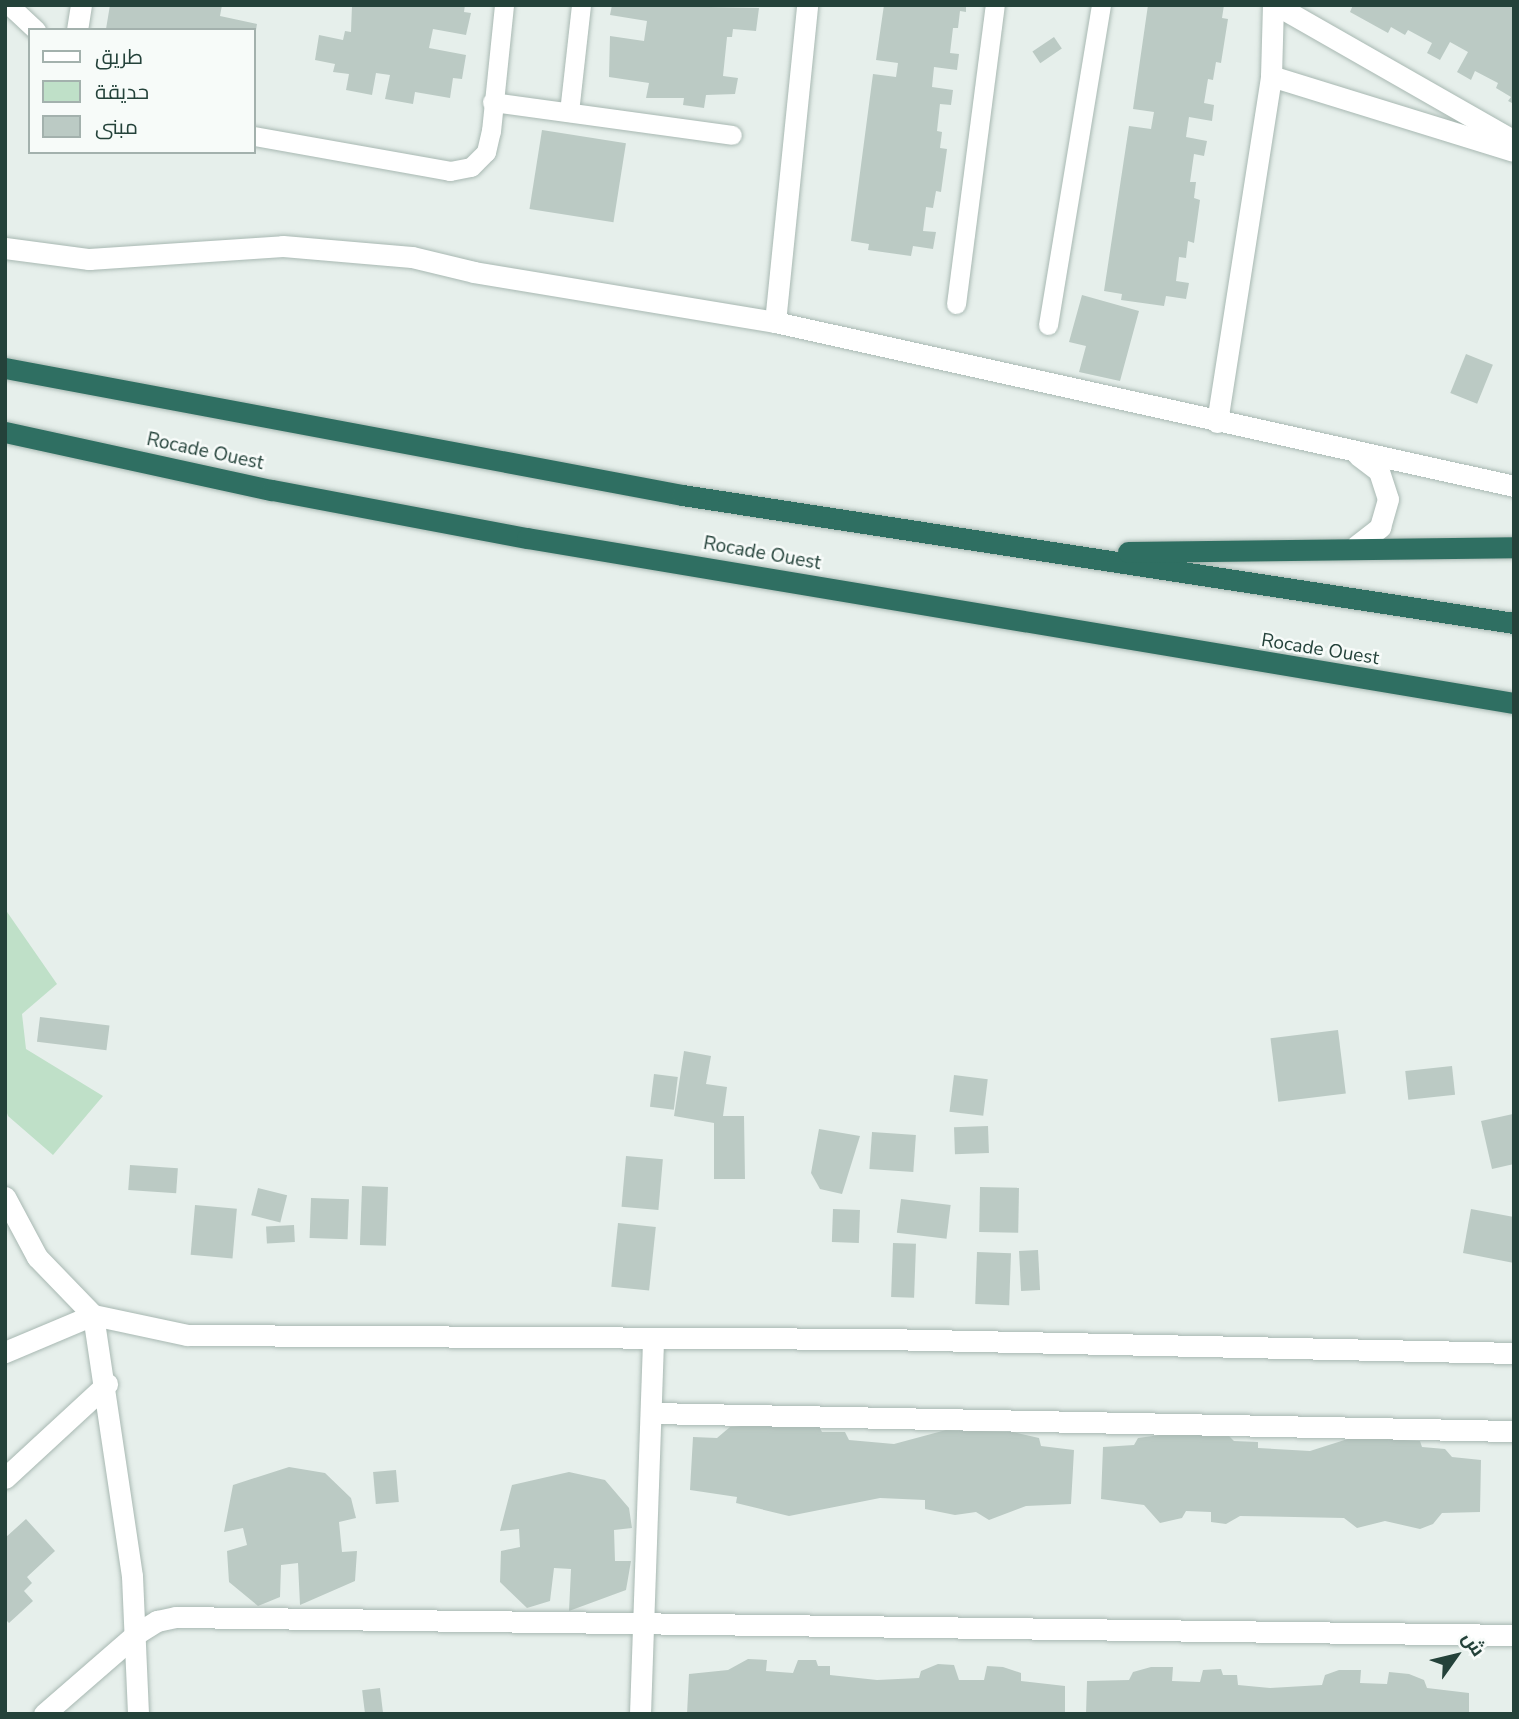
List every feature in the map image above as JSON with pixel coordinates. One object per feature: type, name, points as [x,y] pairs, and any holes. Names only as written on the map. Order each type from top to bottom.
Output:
[{"type":"highway","points":[[5,368],[682,495],[1514,624]]},
{"type":"highway","name":"Rocade Ouest","points":[[5,432],[272,490],[527,538],[1514,703]]},
{"type":"highway","points":[[1037,549],[1171,553],[1356,546],[1514,547]]},
{"type":"street","points":[[78,28],[81,5]]},
{"type":"street","points":[[775,322],[807,5]]},
{"type":"street","points":[[1217,422],[1271,76],[1274,5],[1514,141]]},
{"type":"street","points":[[1271,76],[1514,151]]},
{"type":"street","points":[[5,248],[89,259],[283,246],[348,248],[775,322],[1514,486]]},
{"type":"street","points":[[1356,453],[1379,471],[1388,499],[1380,527],[1356,546]]},
{"type":"street","points":[[5,1197],[37,1257],[93,1315],[107,1384],[136,1634],[138,1714]]},
{"type":"street","points":[[5,1352],[93,1315],[187,1335],[653,1340],[884,1339],[1514,1353]]},
{"type":"street","points":[[640,1714],[653,1340]]},
{"type":"street","points":[[5,1478],[107,1384]]},
{"type":"street","points":[[652,1413],[1514,1431]]},
{"type":"street","points":[[44,1714],[136,1634],[157,1621],[176,1617],[644,1620],[1514,1635]]},
{"type":"lane","points":[[9,5],[34,28]]},
{"type":"lane","points":[[256,136],[450,172],[471,167],[486,152],[504,5]]},
{"type":"lane","points":[[569,113],[581,5]]},
{"type":"lane","points":[[956,304],[995,5]]},
{"type":"lane","points":[[1048,325],[1101,5]]},
{"type":"lane","points":[[492,102],[732,135]]},
{"type":"green space","points":[[5,909],[57,984],[22,1014],[26,1049],[103,1096],[53,1155],[8,1116],[5,1107]]},
{"type":"building","points":[[110,5],[222,5],[220,16],[257,24],[256,30],[106,28]]},
{"type":"building","points":[[352,5],[465,5],[464,12],[471,13],[466,35],[433,29],[429,48],[466,55],[462,79],[453,78],[450,98],[415,92],[413,104],[385,99],[390,75],[376,73],[372,95],[346,90],[349,74],[333,72],[335,64],[315,60],[319,35],[343,40],[345,31],[351,32]]},
{"type":"building","points":[[612,5],[759,8],[756,31],[733,29],[732,37],[727,37],[723,76],[738,78],[735,94],[706,95],[704,108],[683,105],[684,98],[646,98],[649,83],[609,77],[610,36],[644,41],[647,21],[610,15]]},
{"type":"building","points":[[884,5],[966,5],[966,12],[960,11],[958,28],[953,28],[950,53],[959,54],[957,70],[934,67],[932,87],[953,90],[951,105],[940,104],[937,131],[942,132],[940,148],[947,149],[941,192],[936,191],[933,208],[926,207],[923,231],[936,232],[933,249],[913,246],[911,256],[868,250],[869,244],[851,241],[873,74],[896,77],[898,63],[876,60]]},
{"type":"building","points":[[1148,5],[1224,5],[1222,18],[1228,19],[1221,63],[1216,62],[1213,80],[1208,79],[1204,103],[1214,105],[1212,121],[1189,117],[1186,137],[1207,141],[1204,156],[1194,154],[1190,182],[1196,182],[1194,198],[1200,200],[1194,243],[1188,241],[1186,258],[1179,257],[1176,281],[1189,283],[1186,299],[1166,296],[1164,306],[1121,300],[1122,294],[1104,291],[1129,126],[1151,129],[1154,112],[1133,109]]},
{"type":"building","points":[[1353,5],[1514,5],[1514,104],[1508,101],[1511,97],[1496,88],[1498,83],[1475,71],[1471,80],[1457,72],[1468,52],[1450,42],[1440,60],[1427,53],[1432,43],[1408,30],[1405,35],[1391,27],[1388,33],[1350,12]]},
{"type":"building","points":[[1054,37],[1062,49],[1040,63],[1032,52]]},
{"type":"building","points":[[542,130],[626,143],[613,222],[529,209]]},
{"type":"building","points":[[1082,295],[1139,311],[1120,381],[1079,372],[1086,346],[1069,342]]},
{"type":"building","points":[[1466,354],[1493,365],[1477,404],[1450,393]]},
{"type":"building","points":[[40,1017],[109,1026],[106,1050],[37,1042]]},
{"type":"building","points":[[1338,1030],[1346,1094],[1278,1102],[1271,1038]]},
{"type":"building","points":[[684,1051],[711,1056],[706,1084],[727,1087],[723,1116],[744,1116],[745,1179],[714,1179],[714,1123],[674,1116]]},
{"type":"building","points":[[1452,1066],[1455,1095],[1408,1100],[1405,1071]]},
{"type":"building","points":[[654,1074],[678,1077],[674,1110],[650,1107]]},
{"type":"building","points":[[954,1075],[988,1079],[983,1116],[949,1112]]},
{"type":"building","points":[[1513,1114],[1514,1164],[1492,1169],[1481,1121]]},
{"type":"building","points":[[988,1126],[989,1153],[955,1154],[954,1127]]},
{"type":"building","points":[[819,1129],[860,1136],[842,1194],[820,1189],[811,1173]]},
{"type":"building","points":[[872,1132],[916,1135],[913,1172],[869,1169]]},
{"type":"building","points":[[626,1156],[663,1159],[658,1210],[622,1207]]},
{"type":"building","points":[[130,1165],[178,1168],[176,1193],[128,1190]]},
{"type":"building","points":[[362,1186],[388,1187],[386,1246],[360,1245]]},
{"type":"building","points":[[980,1187],[1019,1188],[1018,1233],[979,1232]]},
{"type":"building","points":[[258,1188],[287,1195],[280,1222],[251,1215]]},
{"type":"building","points":[[311,1198],[349,1199],[348,1239],[310,1238]]},
{"type":"building","points":[[901,1199],[951,1205],[946,1239],[897,1233]]},
{"type":"building","points":[[195,1205],[237,1209],[232,1258],[191,1255]]},
{"type":"building","points":[[833,1209],[860,1210],[859,1243],[832,1242]]},
{"type":"building","points":[[1471,1209],[1514,1217],[1514,1263],[1463,1253]]},
{"type":"building","points":[[618,1223],[656,1227],[649,1291],[611,1287]]},
{"type":"building","points":[[294,1225],[295,1242],[267,1243],[266,1226]]},
{"type":"building","points":[[893,1243],[916,1244],[914,1298],[891,1297]]},
{"type":"building","points":[[1038,1250],[1040,1290],[1021,1291],[1019,1251]]},
{"type":"building","points":[[977,1252],[1011,1253],[1009,1305],[975,1304]]},
{"type":"building","points":[[777,1423],[819,1426],[822,1432],[845,1432],[849,1440],[894,1444],[946,1430],[1013,1432],[1039,1438],[1041,1446],[1074,1450],[1071,1504],[1026,1506],[989,1520],[976,1512],[955,1515],[925,1509],[925,1500],[880,1498],[789,1516],[736,1503],[737,1497],[690,1490],[693,1437],[717,1438],[730,1427]]},
{"type":"building","points":[[1167,1434],[1229,1436],[1234,1441],[1258,1442],[1258,1448],[1310,1451],[1354,1437],[1420,1441],[1422,1447],[1445,1449],[1452,1457],[1481,1460],[1480,1512],[1442,1513],[1433,1524],[1420,1529],[1385,1521],[1357,1528],[1344,1518],[1240,1516],[1226,1524],[1211,1522],[1211,1512],[1186,1511],[1182,1518],[1160,1523],[1144,1505],[1101,1499],[1103,1447],[1134,1445],[1138,1438]]},
{"type":"building","points":[[289,1467],[325,1473],[351,1498],[356,1518],[339,1522],[342,1552],[357,1551],[355,1581],[300,1605],[298,1563],[281,1565],[280,1597],[258,1606],[229,1582],[227,1551],[247,1545],[243,1528],[224,1532],[233,1485]]},
{"type":"building","points":[[396,1470],[399,1502],[376,1504],[373,1472]]},
{"type":"building","points":[[569,1472],[605,1480],[629,1508],[632,1528],[614,1530],[615,1561],[631,1561],[626,1590],[569,1611],[571,1569],[554,1568],[550,1601],[527,1608],[500,1582],[501,1551],[520,1547],[519,1529],[500,1531],[512,1485]]},
{"type":"building","points":[[26,1519],[55,1551],[27,1577],[32,1583],[24,1591],[33,1601],[9,1623],[5,1619],[5,1538]]},
{"type":"building","points":[[748,1659],[767,1660],[766,1671],[793,1673],[798,1660],[816,1660],[818,1666],[830,1666],[830,1675],[877,1680],[919,1678],[921,1671],[938,1664],[954,1665],[959,1680],[984,1680],[987,1666],[1003,1667],[1021,1673],[1021,1681],[1065,1686],[1065,1714],[687,1714],[689,1674],[728,1670]]},
{"type":"building","points":[[1151,1667],[1173,1667],[1172,1681],[1200,1682],[1203,1670],[1221,1669],[1223,1675],[1237,1675],[1238,1685],[1270,1688],[1322,1685],[1325,1675],[1339,1670],[1361,1670],[1360,1683],[1387,1684],[1389,1672],[1409,1674],[1424,1680],[1427,1688],[1469,1693],[1469,1714],[1086,1714],[1087,1681],[1129,1680],[1133,1672]]},
{"type":"building","points":[[380,1688],[383,1713],[365,1714],[362,1690]]}]
